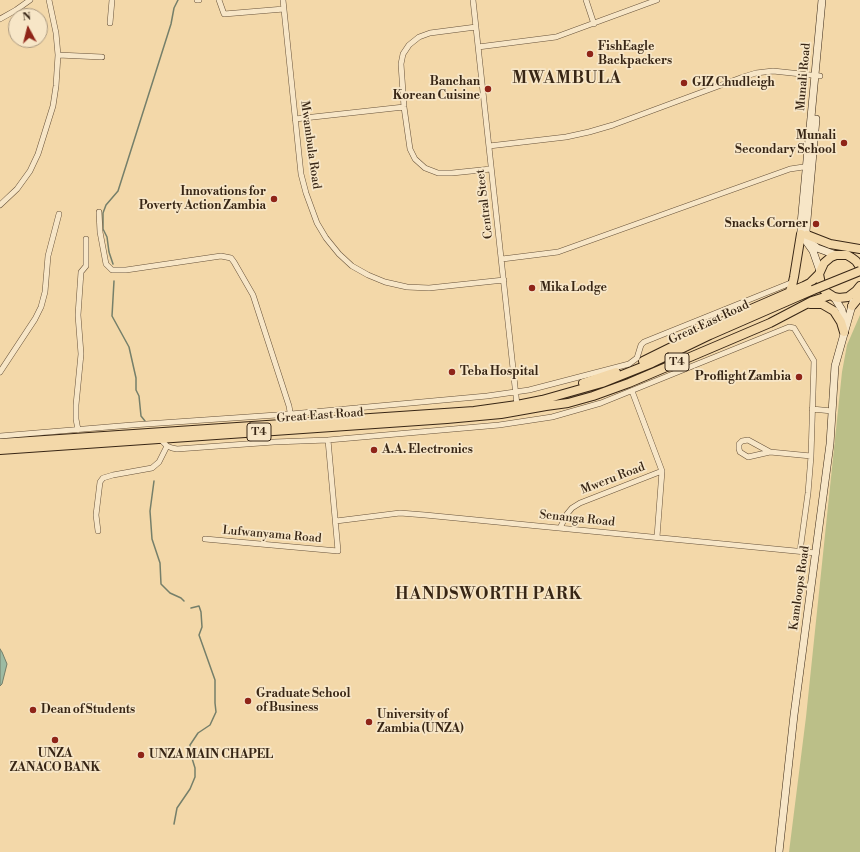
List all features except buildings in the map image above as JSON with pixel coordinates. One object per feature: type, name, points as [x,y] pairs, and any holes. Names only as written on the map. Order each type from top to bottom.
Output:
[{"type":"main road","name":"Munali Road","points":[[818,76],[822,0]]},
{"type":"main road","name":"Munali Road","points":[[803,233],[806,224],[809,166],[827,0]]},
{"type":"main road","points":[[803,233],[830,244],[860,249]]},
{"type":"main road","points":[[803,233],[817,248],[836,255],[841,254],[856,258],[856,261],[860,267]]},
{"type":"main road","points":[[803,233],[813,251],[820,273],[821,284],[823,288],[832,296]]},
{"type":"main road","points":[[789,293],[793,282],[803,233]]},
{"type":"main road","name":"Great East Road","points":[[545,402],[564,389],[630,367],[728,319],[810,283],[820,273],[827,259],[836,255]]},
{"type":"main road","name":"Great East Road","points":[[0,450],[447,419],[517,408],[545,402],[602,383],[652,363],[710,335],[814,292],[860,271]]},
{"type":"main road","name":"Great East Road","points":[[814,292],[860,276]]},
{"type":"main road","points":[[852,306],[859,291]]},
{"type":"main road","name":"Great East Road","points":[[545,402],[568,403],[593,396],[629,383],[770,323],[817,299],[832,296],[839,298],[848,297],[859,291]]},
{"type":"main road","name":"Kamloops Road","points":[[832,296],[842,310],[845,330]]},
{"type":"main road","points":[[803,306],[816,303],[828,307],[838,316],[845,330]]},
{"type":"main road","name":"Kamloops Road","points":[[779,852],[794,715],[830,444],[835,366],[852,306]]},
{"type":"main road","name":"Great East Road","points":[[0,443],[517,408]]},
{"type":"street","points":[[0,19],[30,0]]},
{"type":"street","points":[[0,205],[17,189],[30,171],[45,135],[53,106],[58,55],[56,33],[49,0]]},
{"type":"street","points":[[110,23],[112,0]]},
{"type":"street","points":[[219,0],[224,14],[284,9]]},
{"type":"street","name":"Mwambula Road","points":[[283,0],[301,174],[310,207],[326,238],[339,254],[352,266],[368,275],[386,282],[407,287],[429,288],[504,280]]},
{"type":"street","name":"Central Steet","points":[[473,0],[502,259],[518,423]]},
{"type":"street","points":[[586,0],[594,24]]},
{"type":"street","points":[[478,47],[556,37],[657,0]]},
{"type":"street","points":[[476,27],[430,33],[419,37],[409,45],[403,54],[401,64],[404,107],[410,148],[415,159],[425,168],[438,172],[452,173],[491,169]]},
{"type":"street","points":[[58,55],[102,57]]},
{"type":"street","points":[[489,146],[566,137],[590,132],[756,73],[773,71],[818,76]]},
{"type":"street","points":[[295,119],[404,107]]},
{"type":"street","points":[[502,259],[558,252],[790,169],[809,166]]},
{"type":"street","points":[[99,212],[100,232],[106,264],[112,270],[126,270],[221,256],[231,258],[247,282],[253,295],[291,414],[292,423]]},
{"type":"street","points":[[0,372],[35,319],[41,307],[45,292],[48,256],[59,214]]},
{"type":"street","points":[[78,430],[76,405],[81,354],[78,315],[81,272],[86,266],[86,240]]},
{"type":"street","points":[[0,436],[291,414],[487,396],[556,384],[634,362],[637,358],[641,345],[644,342],[793,282]]},
{"type":"street","points":[[160,438],[167,446],[177,449],[274,442],[328,440],[518,423],[552,417],[579,410],[632,391],[789,327],[794,328],[814,362],[811,456],[808,493],[800,551]]},
{"type":"street","points":[[632,391],[662,471],[657,537]]},
{"type":"street","points":[[812,409],[832,411]]},
{"type":"street","points":[[328,440],[336,521]]},
{"type":"street","points":[[770,452],[748,440],[742,441],[739,444],[740,452],[748,457],[770,452],[811,456]]},
{"type":"street","points":[[98,531],[96,515],[100,482],[104,478],[112,475],[152,468],[159,462],[167,446]]},
{"type":"street","name":"Mweru Road","points":[[560,528],[567,514],[572,508],[580,503],[662,471]]},
{"type":"street","name":"Senanga Road","points":[[336,521],[400,513],[816,553]]},
{"type":"street","name":"Lufwanyama Road","points":[[205,539],[338,551],[336,521]]},
{"type":"green space","points":[[860,315],[860,852],[789,852],[806,717],[842,372],[847,345]]},
{"type":"shaded area","points":[[0,649],[7,664],[2,684],[0,686]]},
{"type":"waterway","points":[[113,264],[109,252],[107,237],[103,229],[103,213],[106,205],[118,191],[171,24],[174,8],[178,0]]},
{"type":"waterway","points":[[114,281],[112,316],[129,347],[136,378],[136,390],[139,396],[141,416],[145,421]]},
{"type":"waterway","points":[[154,481],[150,511],[152,539],[160,563],[161,584],[170,593],[184,601]]},
{"type":"waterway","points":[[174,824],[177,808],[190,789],[195,777],[195,768],[190,745],[198,733],[210,725],[216,712],[215,680],[199,635],[202,627],[201,612],[199,606],[191,608]]},
{"type":"place","name":"FishEagle Backpackers","points":[[590,54]]},
{"type":"place","name":"GIZ Chudleigh","points":[[684,83]]},
{"type":"place","name":"Banchan Korean Cuisine","points":[[488,89]]},
{"type":"place","name":"Munali Secondary School","points":[[844,143]]},
{"type":"place","name":"Innovations for Poverty Action Zambia","points":[[274,199]]},
{"type":"place","name":"Snacks Corner","points":[[816,224]]},
{"type":"place","name":"Mika Lodge","points":[[532,288]]},
{"type":"place","name":"Teba Hospital","points":[[452,372]]},
{"type":"place","name":"Proflight Zambia","points":[[799,377]]},
{"type":"place","name":"A.A. Electronics","points":[[374,450]]},
{"type":"place","name":"Graduate School of Business","points":[[248,701]]},
{"type":"place","name":"Dean of Students","points":[[33,710]]},
{"type":"place","name":"University of Zambia (UNZA)","points":[[369,722]]},
{"type":"place","name":"UNZA ZANACO BANK","points":[[55,740]]},
{"type":"place","name":"UNZA MAIN CHAPEL","points":[[141,755]]},
{"type":"district","name":"MWAMBULA","points":[[567,79]]},
{"type":"district","name":"HANDSWORTH PARK","points":[[489,595]]}]
